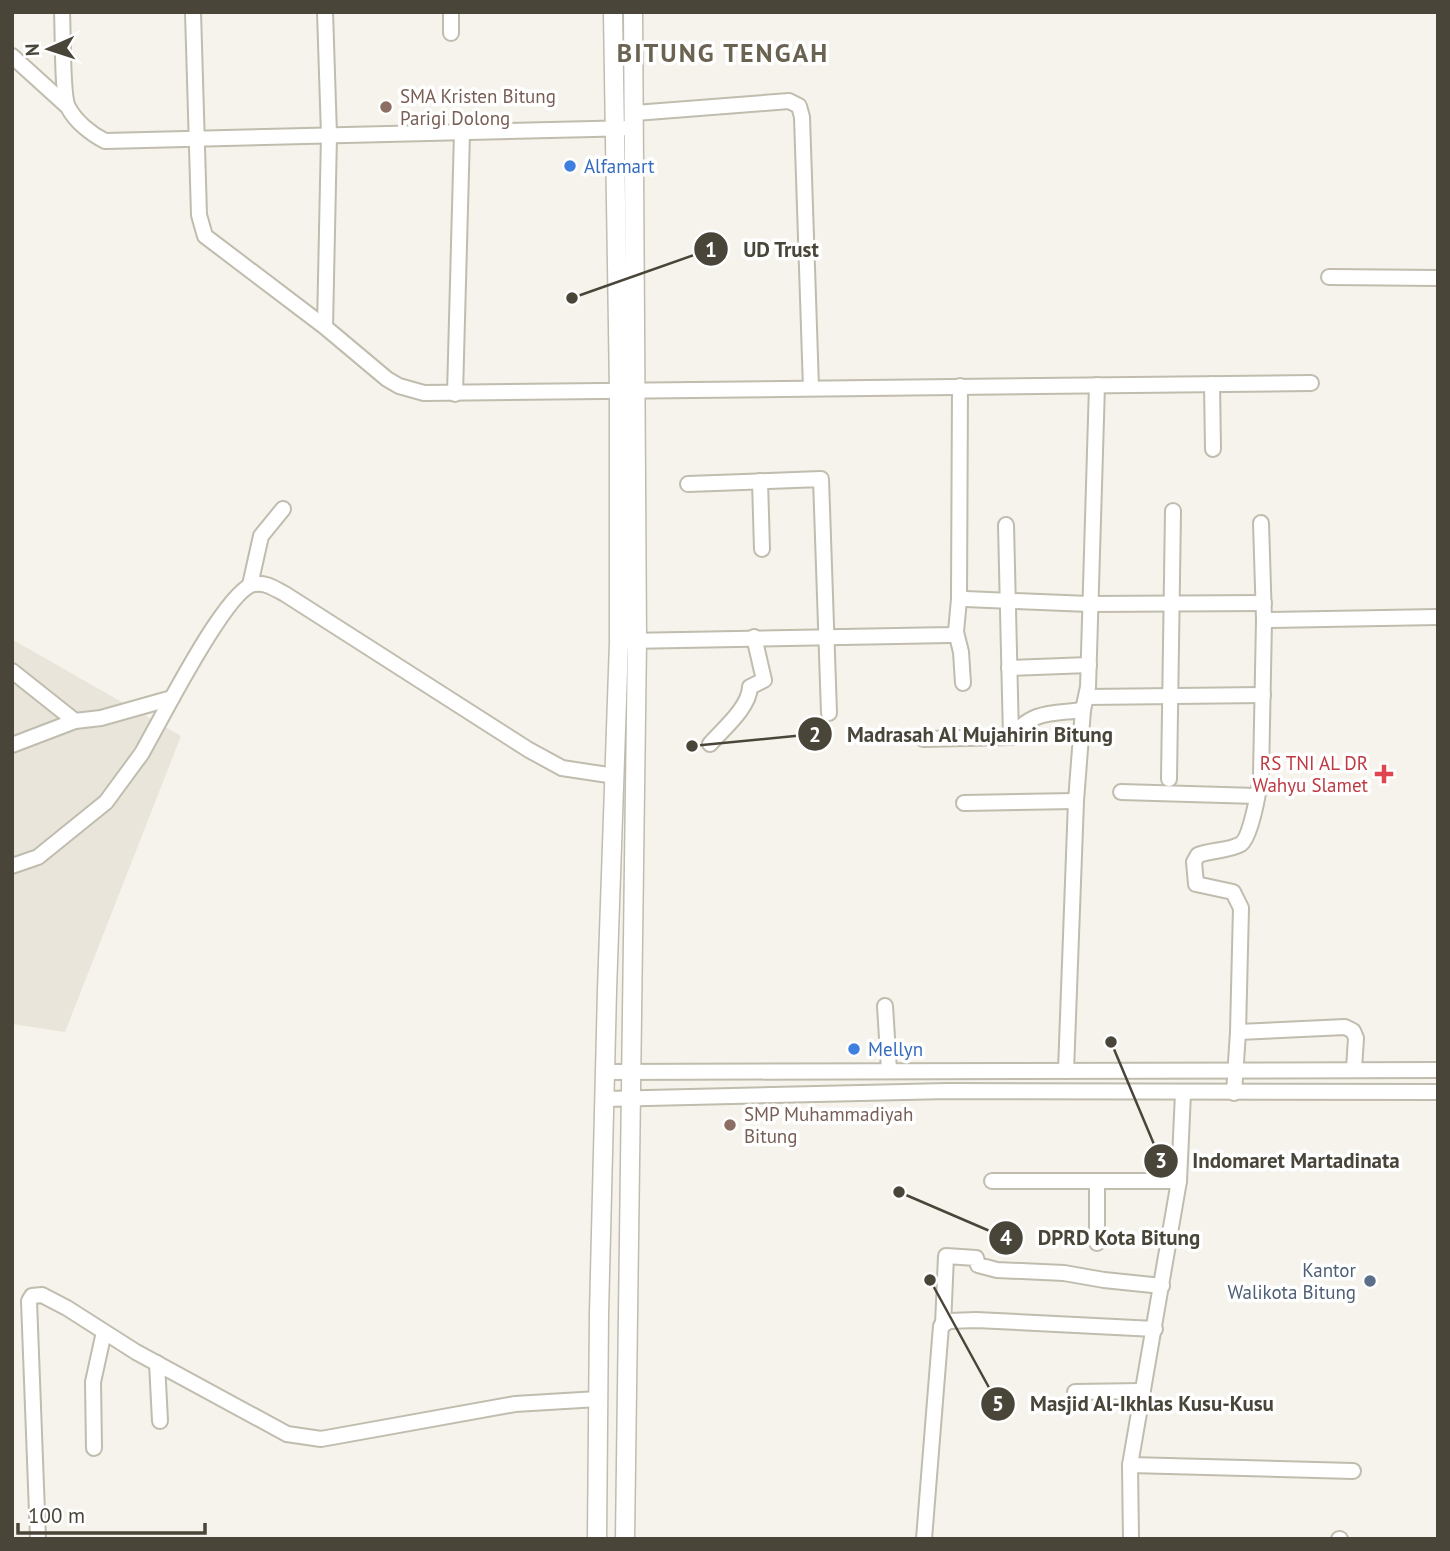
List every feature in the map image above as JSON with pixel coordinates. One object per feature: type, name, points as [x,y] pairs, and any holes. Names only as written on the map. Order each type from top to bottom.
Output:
[{"type":"street","points":[[62,12],[66,105]]},
{"type":"street","points":[[193,12],[199,215],[205,236],[399,386],[424,393],[455,394],[1311,383]]},
{"type":"street","points":[[325,12],[329,135],[325,327]]},
{"type":"street","points":[[451,12],[451,33]]},
{"type":"street","points":[[612,12],[614,130],[628,390]]},
{"type":"street","points":[[625,1539],[631,1100],[628,390],[635,120],[633,12]]},
{"type":"street","points":[[12,56],[66,105],[86,128],[105,141],[614,130],[635,120],[789,101],[799,106],[802,117],[811,388]]},
{"type":"street","points":[[455,394],[462,133]]},
{"type":"street","points":[[1329,277],[1438,278]]},
{"type":"street","points":[[1212,384],[1213,449]]},
{"type":"street","points":[[1066,1071],[1076,801],[1089,665],[1097,385]]},
{"type":"street","points":[[960,387],[959,600],[956,632],[961,652],[963,683]]},
{"type":"street","points":[[688,484],[821,479],[829,713]]},
{"type":"street","points":[[760,481],[762,549]]},
{"type":"street","points":[[250,585],[261,536],[283,509]]},
{"type":"street","points":[[1169,779],[1172,511]]},
{"type":"street","points":[[1234,1093],[1241,908],[1233,891],[1196,884],[1194,862],[1198,855],[1237,846],[1245,840],[1258,796],[1261,776],[1264,620],[1261,523]]},
{"type":"street","points":[[1006,525],[1011,737]]},
{"type":"street","points":[[12,866],[38,857],[106,802],[142,752],[223,614],[250,585],[268,585],[285,594],[529,750],[562,768],[615,776]]},
{"type":"street","points":[[965,599],[1089,604],[1264,603]]},
{"type":"street","points":[[1264,620],[1438,617]]},
{"type":"street","points":[[628,641],[950,635],[956,632]]},
{"type":"street","points":[[710,744],[737,713],[749,694],[750,687],[764,680],[754,637]]},
{"type":"street","points":[[597,1539],[605,1099],[615,776],[628,641]]},
{"type":"street","points":[[1009,668],[1089,665]]},
{"type":"street","points":[[12,671],[75,721]]},
{"type":"street","points":[[923,738],[1011,737],[1022,724],[1039,715],[1085,704],[1263,695]]},
{"type":"street","points":[[12,745],[75,721],[101,718],[172,698]]},
{"type":"street","points":[[1121,792],[1258,796]]},
{"type":"street","points":[[964,803],[1076,801]]},
{"type":"street","points":[[885,1006],[889,1070]]},
{"type":"street","points":[[1238,1032],[1345,1027],[1353,1031],[1356,1038],[1354,1069]]},
{"type":"street","points":[[948,1070],[948,1091]]},
{"type":"street","points":[[606,1073],[1438,1070]]},
{"type":"street","points":[[796,1071],[797,1094]]},
{"type":"street","points":[[605,1099],[948,1091],[1438,1092]]},
{"type":"street","points":[[1130,1539],[1130,1465],[1179,1181],[1183,1093]]},
{"type":"street","points":[[992,1181],[1179,1181]]},
{"type":"street","points":[[1097,1181],[1097,1243]]},
{"type":"street","points":[[924,1539],[940,1333],[943,1325],[946,1256],[976,1258],[978,1265],[997,1269],[1064,1273],[1162,1286]]},
{"type":"street","points":[[38,1539],[29,1301],[32,1296],[42,1295],[67,1308],[158,1363],[287,1434],[321,1438],[515,1404],[598,1399]]},
{"type":"street","points":[[943,1325],[949,1321],[976,1320],[1155,1329]]},
{"type":"street","points":[[94,1448],[93,1382],[104,1332]]},
{"type":"street","points":[[158,1363],[160,1421]]},
{"type":"street","points":[[1075,1392],[1143,1391]]},
{"type":"street","points":[[1130,1465],[1353,1471]]},
{"type":"shaded area","points":[[12,641],[181,736],[65,1032],[12,1024]]},
{"type":"place","name":"SMA Kristen Bitung Parigi Dolong","points":[[386,107]]},
{"type":"place","name":"Alfamart","points":[[570,166]]},
{"type":"place","name":"UD Trust","points":[[572,298]]},
{"type":"place","name":"Madrasah Al Mujahirin Bitung","points":[[692,746]]},
{"type":"place","name":"RS TNI AL DR Wahyu Slamet","points":[[1384,774]]},
{"type":"place","name":"Indomaret Martadinata","points":[[1111,1042]]},
{"type":"place","name":"Mellyn","points":[[854,1049]]},
{"type":"place","name":"SMP Muhammadiyah Bitung","points":[[730,1125]]},
{"type":"place","name":"DPRD Kota Bitung","points":[[899,1192]]},
{"type":"place","name":"Masjid Al-Ikhlas Kusu-Kusu","points":[[930,1280]]},
{"type":"place","name":"Kantor Walikota Bitung","points":[[1370,1281]]},
{"type":"district","name":"BITUNG TENGAH","points":[[723,52]]}]
